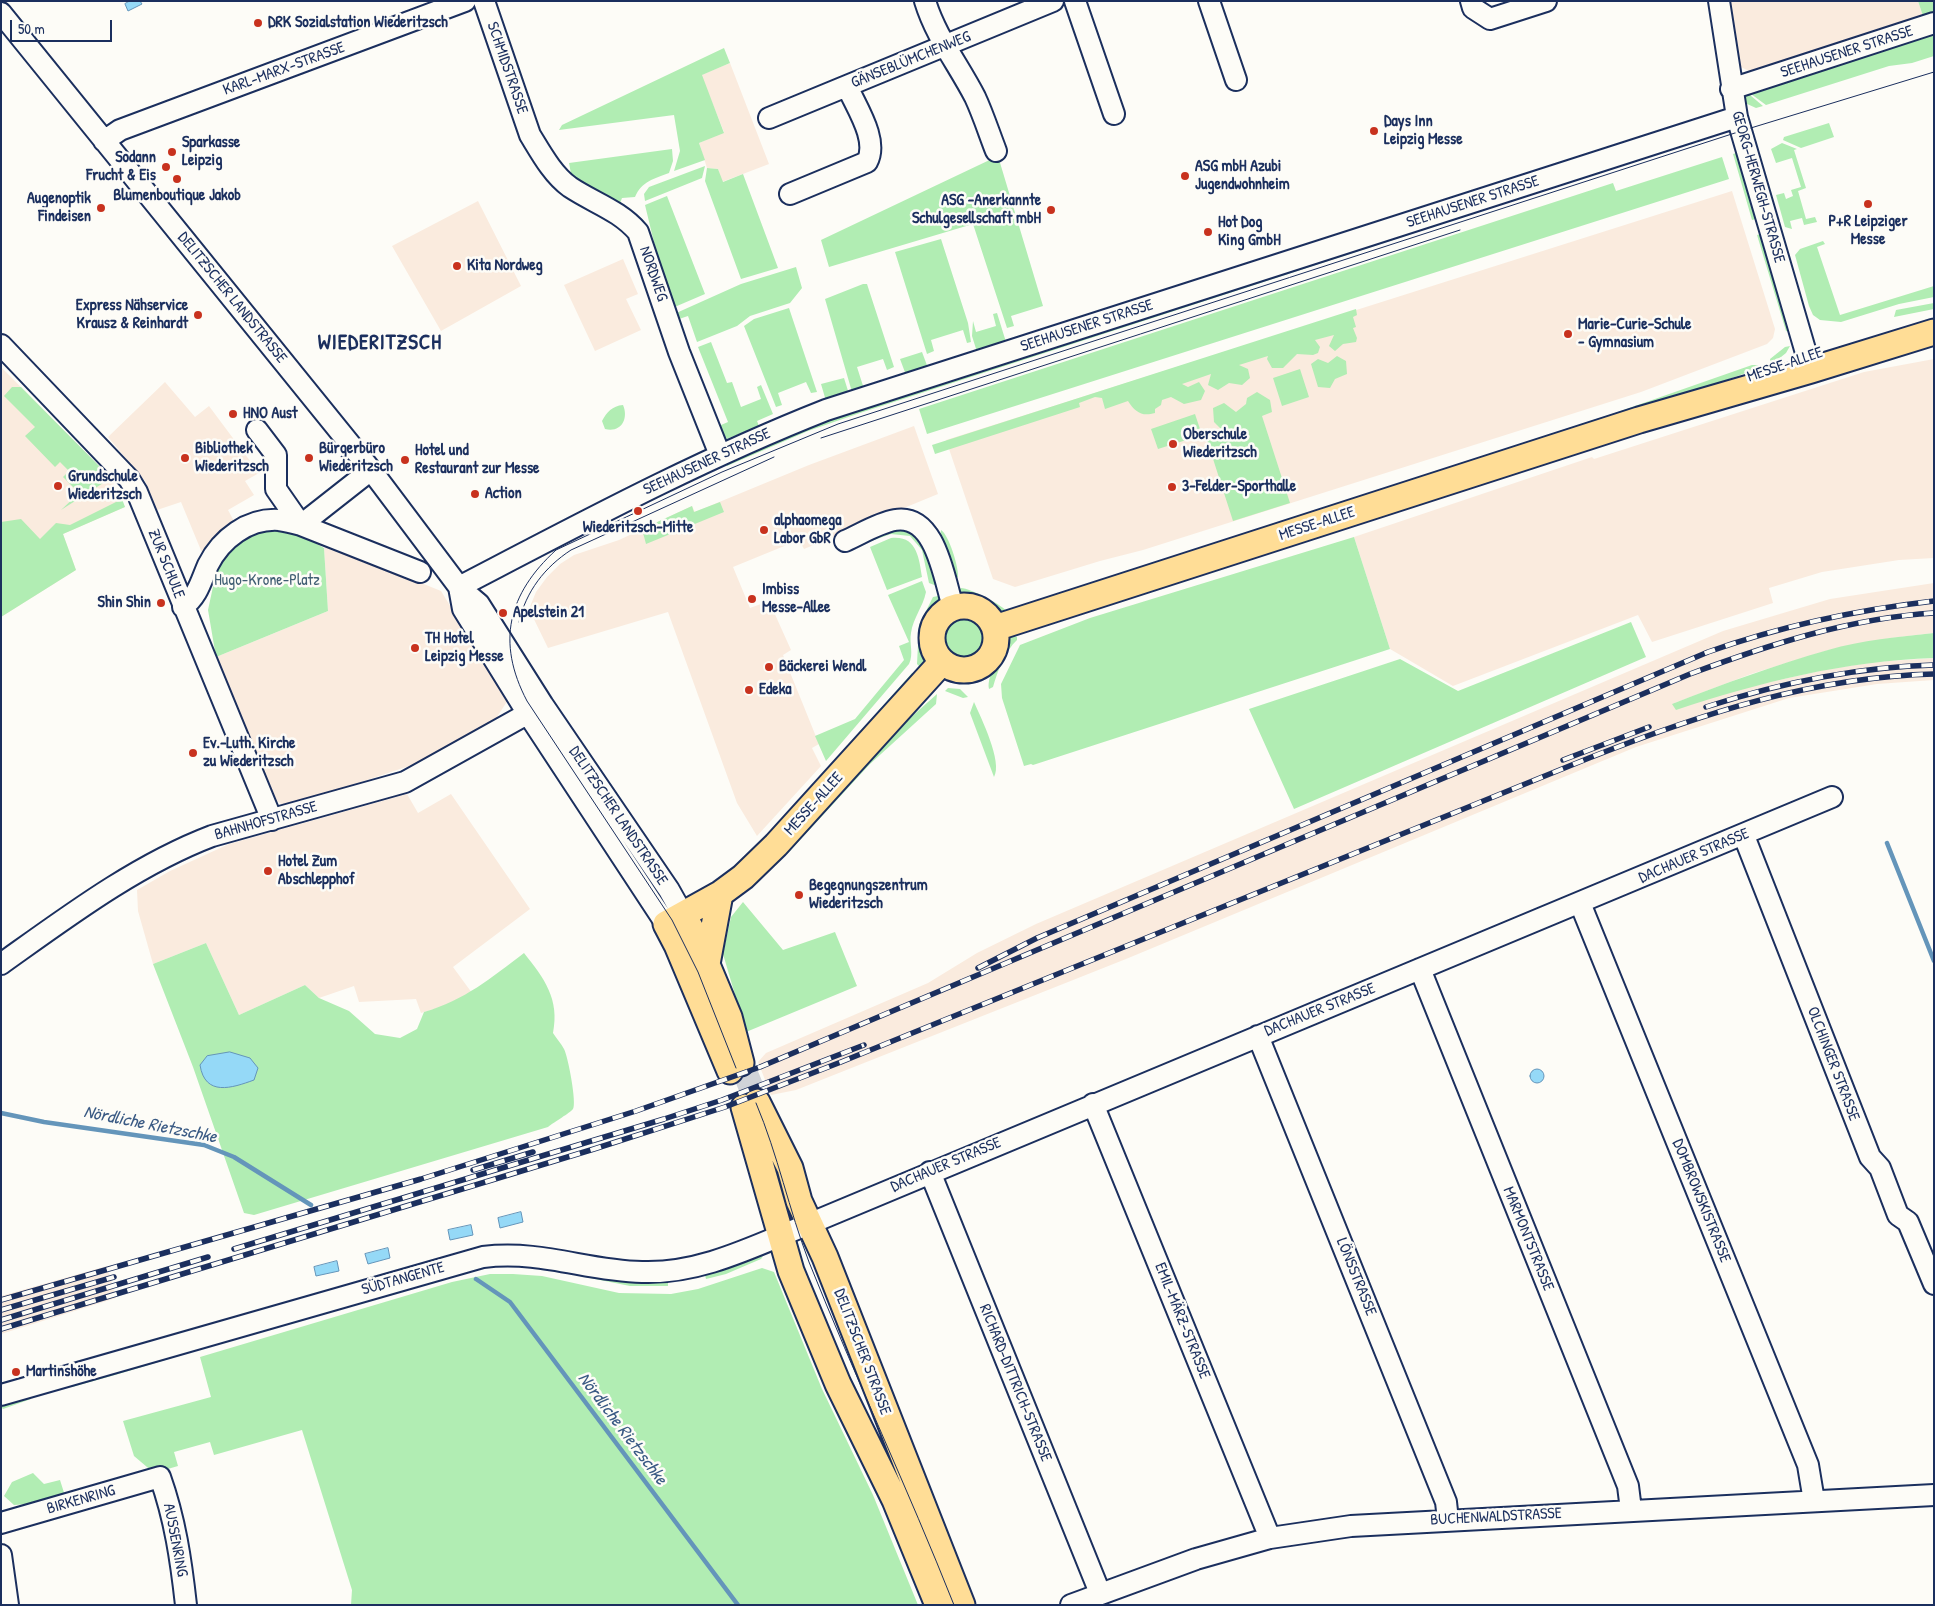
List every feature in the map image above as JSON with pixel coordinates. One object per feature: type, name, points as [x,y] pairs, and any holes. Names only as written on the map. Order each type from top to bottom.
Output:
[{"type":"main road","name":"MESSE-ALLEE","points":[[995,628],[1809,364],[1934,316]]},
{"type":"main road","name":"MESSE-ALLEE","points":[[1809,364],[1934,332]]},
{"type":"main road","points":[[971,606],[979,608],[992,620],[995,628],[997,642],[995,649],[980,666],[966,670],[957,669],[942,662],[933,648],[932,631],[940,616],[953,607],[971,606]]},
{"type":"main road","name":"MESSE-ALLEE","points":[[674,920],[720,894],[776,845],[942,662]]},
{"type":"main road","points":[[707,964],[720,894]]},
{"type":"main road","name":"DELITZSCHER LANDSTRASSE","points":[[674,920],[707,964],[729,1017],[736,1068],[677,945],[674,920]]},
{"type":"main road","name":"DELITZSCHER STRASSE","points":[[938,1605],[896,1500],[838,1384],[791,1271],[780,1236],[751,1105],[790,1168],[808,1224],[825,1257],[962,1605]]},
{"type":"street","name":"KARL-MARX-STRASSE","points":[[104,141],[120,130],[465,1]]},
{"type":"street","name":"SCHMIDSTRASSE","points":[[484,1],[530,135]]},
{"type":"street","points":[[924,1],[930,20],[943,46],[975,98],[996,151]]},
{"type":"street","name":"GÄNSEBLÜMCHENWEG","points":[[769,118],[1053,1]]},
{"type":"street","points":[[1075,1],[1114,114]]},
{"type":"street","points":[[1209,1],[1236,80]]},
{"type":"street","points":[[1471,1],[1473,8],[1490,19],[1546,1]]},
{"type":"street","name":"GEORG-HERWEGH-STRASSE","points":[[1719,1],[1731,89],[1737,117],[1809,364]]},
{"type":"street","name":"DELITZSCHER LANDSTRASSE","points":[[1,13],[371,470],[459,587],[463,609],[536,709],[674,920]]},
{"type":"street","name":"SEEHAUSENER STRASSE","points":[[1731,89],[1934,23]]},
{"type":"street","points":[[790,194],[867,162],[872,153],[870,140],[847,86]]},
{"type":"street","name":"SEEHAUSENER STRASSE","points":[[459,587],[608,509],[720,455],[834,407],[1737,117]]},
{"type":"street","name":"NORDWEG","points":[[530,135],[562,180],[626,218],[638,232],[679,352],[720,455]]},
{"type":"street","name":"ZUR SCHULE","points":[[1,346],[129,479],[137,492],[272,820]]},
{"type":"street","points":[[257,430],[276,455],[276,489],[301,525]]},
{"type":"street","points":[[301,525],[371,470]]},
{"type":"street","points":[[183,607],[192,600],[209,564],[223,541],[243,528],[278,520],[301,525],[420,572]]},
{"type":"street","points":[[845,541],[894,520],[903,520],[920,525],[930,536],[953,607]]},
{"type":"street","name":"BAHNHOFSTRASSE","points":[[1,964],[89,904],[182,847],[212,836],[405,782],[536,709]]},
{"type":"street","name":"DACHAUER STRASSE","points":[[808,1224],[1093,1104],[1744,836],[1832,797]]},
{"type":"street","name":"OLCHINGER STRASSE","points":[[1744,836],[1870,1157],[1880,1168],[1898,1215],[1908,1222],[1934,1284]]},
{"type":"street","name":"DOMBROWSKISTRASSE","points":[[1580,903],[1808,1466],[1814,1501]]},
{"type":"street","name":"MARMONTSTRASSE","points":[[1420,969],[1628,1486],[1630,1510]]},
{"type":"street","name":"LÖNSSTRASSE","points":[[1258,1036],[1446,1502],[1448,1520]]},
{"type":"street","name":"EMIL-MÄRZ-STRASSE","points":[[1093,1104],[1270,1538]]},
{"type":"street","name":"RICHARD-DITTRICH-STRASSE","points":[[930,1172],[1100,1594]]},
{"type":"street","name":"SÜDTANGENTE","points":[[1,1395],[464,1262],[498,1255],[528,1255],[623,1270],[661,1272],[704,1264],[808,1224]]},
{"type":"street","name":"BIRKENRING","points":[[1,1523],[160,1477]]},
{"type":"street","name":"AUSSENRING","points":[[160,1477],[172,1510],[180,1549],[186,1605]]},
{"type":"street","name":"BUCHENWALDSTRASSE","points":[[1071,1605],[1196,1559],[1270,1538],[1351,1526],[1934,1495]]},
{"type":"street","points":[[1,1555],[8,1605]]},
{"type":"shaded area","points":[[1729,1],[1918,1],[1923,16],[1751,72],[1739,66]]},
{"type":"shaded area","points":[[730,63],[769,164],[722,182],[718,169],[707,168],[699,143],[724,132],[701,75]]},
{"type":"shaded area","points":[[1732,191],[1775,329],[1773,338],[1767,344],[1641,392],[1143,550],[1015,587],[993,579],[946,440]]},
{"type":"shaded area","name":"Kita Nordweg","points":[[478,201],[521,286],[441,331],[392,246]]},
{"type":"shaded area","points":[[623,259],[638,294],[626,299],[641,330],[595,351],[564,285]]},
{"type":"shaded area","points":[[1934,359],[1934,558],[1899,560],[1822,572],[1769,588],[1773,603],[1652,642],[1638,615],[1453,686],[1390,649],[1354,537],[1592,457],[1594,459],[1864,372]]},
{"type":"shaded area","name":"Grundschule Wiederitzsch","points":[[1,367],[111,478],[125,507],[63,534],[76,570],[1,617]]},
{"type":"shaded area","points":[[165,382],[195,417],[209,406],[259,473],[245,481],[254,495],[228,510],[236,525],[205,560],[181,502],[157,510],[145,481],[108,437]]},
{"type":"shaded area","points":[[914,426],[938,494],[804,549],[799,540],[733,567],[750,608],[769,601],[791,650],[783,655],[819,744],[812,748],[821,766],[757,836],[737,803],[668,612],[548,648],[529,609],[536,592],[547,577],[560,564],[574,555],[619,540],[692,506],[695,512],[809,465]]},
{"type":"shaded area","points":[[330,546],[441,591],[508,700],[495,720],[433,758],[286,807],[277,801],[216,657],[328,611],[324,548]]},
{"type":"shaded area","points":[[1934,583],[1934,633],[1891,638],[1829,650],[1751,674],[1672,704],[1828,669],[1874,662],[1934,658],[1934,680],[1877,684],[1789,698],[1636,747],[1126,959],[796,1090],[771,1095],[758,1062],[766,1053],[928,983],[977,953],[1036,924],[1723,631],[1830,599]]},
{"type":"shaded area","points":[[407,794],[418,813],[451,794],[530,909],[453,967],[472,993],[448,1005],[421,1013],[416,999],[359,1002],[354,986],[319,998],[305,985],[239,1015],[206,943],[153,964],[138,911],[137,890],[170,871],[229,844]]},
{"type":"shaded area","points":[[107,1266],[116,1298],[1,1334],[1,1296]]},
{"type":"green space","points":[[1918,1],[1934,1],[1934,12],[1923,16]]},
{"type":"green space","points":[[1934,29],[1934,56],[1912,63],[1889,66],[1766,105],[1751,94],[1749,89]]},
{"type":"green space","points":[[724,48],[730,63],[702,75],[724,133],[699,143],[705,160],[674,171],[680,151],[674,115],[559,130],[562,125]]},
{"type":"green space","points":[[1748,90],[1750,95],[1763,106],[1756,108],[1745,103],[1742,96]]},
{"type":"green space","points":[[1829,123],[1834,137],[1801,148],[1783,140],[1784,137]]},
{"type":"green space","points":[[1711,131],[1713,136],[860,413],[808,431],[727,466],[724,460],[787,431]]},
{"type":"green space","points":[[1782,143],[1797,149],[1794,150],[1806,188],[1798,191],[1806,219],[1815,217],[1817,222],[1804,225],[1802,218],[1790,221],[1792,229],[1785,227],[1776,195],[1784,193],[1786,199],[1793,196],[1791,190],[1801,187],[1792,158],[1776,163],[1771,149]]},
{"type":"green space","points":[[672,149],[673,161],[669,173],[645,184],[635,197],[622,198],[619,206],[573,184],[569,163]]},
{"type":"green space","points":[[1739,152],[1759,218],[1752,220],[1733,154]]},
{"type":"green space","points":[[998,156],[1043,306],[1011,316],[1014,326],[1007,328],[973,224],[829,267],[821,240]]},
{"type":"green space","points":[[1722,157],[1729,179],[927,434],[919,409],[1613,183],[1616,191]]},
{"type":"green space","points":[[705,166],[702,178],[645,201],[644,194],[649,187]]},
{"type":"green space","points":[[707,168],[718,169],[723,182],[743,174],[778,268],[741,279],[705,181]]},
{"type":"green space","points":[[667,196],[705,294],[670,309],[645,205]]},
{"type":"green space","points":[[1763,233],[1790,332],[1786,331],[1757,235]]},
{"type":"green space","points":[[941,239],[968,323],[971,342],[967,343],[963,330],[931,340],[934,351],[927,354],[895,252]]},
{"type":"green space","points":[[1823,241],[1825,244],[1817,247],[1840,315],[1934,286],[1934,297],[1899,304],[1841,322],[1820,320],[1813,315],[1809,306],[1795,255],[1800,249]]},
{"type":"green space","points":[[796,267],[802,288],[790,303],[750,316],[737,326],[697,342],[688,316],[676,320],[674,314],[741,284]]},
{"type":"green space","points":[[867,284],[894,367],[887,370],[883,359],[857,367],[864,389],[852,392],[825,299]]},
{"type":"green space","points":[[1934,303],[1934,309],[1894,317],[1896,310]]},
{"type":"green space","points":[[789,308],[817,392],[811,393],[806,382],[778,393],[782,405],[776,407],[744,326],[754,319]]},
{"type":"green space","points":[[1356,309],[1357,315],[1353,317],[1356,327],[1353,328],[1357,338],[1356,342],[1343,344],[1335,351],[1329,346],[1334,335],[1315,340],[1320,347],[1318,353],[1313,355],[1297,354],[1283,368],[1272,368],[1267,359],[1268,356],[1239,365],[1248,369],[1250,378],[1242,385],[1229,383],[1218,390],[1208,385],[1211,374],[1182,384],[1188,387],[1199,382],[1205,391],[1201,400],[1184,404],[1171,397],[1162,400],[1161,405],[1155,409],[1155,413],[1143,414],[1136,411],[1128,401],[1105,409],[1102,398],[1095,397],[1079,403],[1080,407],[935,454],[932,445]]},
{"type":"green space","points":[[997,313],[1006,342],[977,352],[972,336],[973,321],[976,332],[996,326],[993,314]]},
{"type":"green space","points":[[711,342],[727,383],[732,382],[741,407],[761,399],[757,387],[761,385],[773,414],[757,421],[759,426],[724,440],[714,428],[728,422],[698,347]]},
{"type":"green space","points":[[1790,346],[1786,353],[1771,365],[1770,359],[1785,347]]},
{"type":"green space","points":[[922,352],[928,368],[906,375],[900,359]]},
{"type":"green space","points":[[1337,356],[1346,361],[1347,374],[1335,379],[1330,388],[1318,387],[1311,364],[1318,359],[1328,363]]},
{"type":"green space","points":[[1752,365],[1758,365],[1760,368],[1616,419],[1413,482],[1412,479],[1612,414]]},
{"type":"green space","points":[[1300,369],[1309,397],[1282,406],[1273,378]]},
{"type":"green space","points":[[844,378],[849,394],[826,401],[821,384]]},
{"type":"green space","points":[[12,387],[21,387],[111,478],[61,510],[79,493],[63,477],[69,471],[60,462],[55,467],[25,436],[35,427],[4,396]]},
{"type":"green space","points":[[1257,392],[1270,400],[1272,412],[1262,416],[1290,503],[1233,521],[1205,434],[1221,429],[1214,422],[1213,408],[1224,403],[1236,412],[1246,404],[1247,398]]},
{"type":"green space","points":[[623,405],[625,415],[622,424],[615,429],[605,429],[602,421],[606,415],[613,408]]},
{"type":"green space","points":[[1195,414],[1202,435],[1158,449],[1151,429]]},
{"type":"green space","points":[[122,499],[125,507],[63,534],[76,570],[1,617],[1,522],[21,519],[40,539],[56,523],[70,525]]},
{"type":"green space","points":[[720,502],[724,512],[646,544],[642,529],[692,506],[694,512]]},
{"type":"green space","name":"Hugo-Krone-Platz","points":[[262,529],[293,530],[324,548],[328,611],[216,657],[208,610],[217,568],[232,542]]},
{"type":"green space","points":[[891,529],[903,530],[920,539],[929,555],[937,586],[929,583],[922,550],[910,536],[891,534],[860,545]]},
{"type":"green space","points":[[941,530],[947,538],[955,559],[958,577],[954,579],[940,538]]},
{"type":"green space","points":[[1354,537],[1390,649],[1033,765],[1024,766],[1002,698],[1001,684],[1020,645],[1090,618]]},
{"type":"green space","points":[[891,538],[906,540],[915,549],[920,562],[922,577],[887,590],[870,547]]},
{"type":"green space","points":[[922,581],[926,592],[912,628],[909,664],[826,761],[815,736],[855,719],[904,660],[899,646],[909,642],[888,595]]},
{"type":"green space","points":[[961,588],[987,598],[1001,606],[1008,613],[997,611],[976,601],[959,591]]},
{"type":"green space","points":[[938,596],[941,601],[931,615],[924,630],[924,658],[921,668],[917,664],[919,625],[933,597]]},
{"type":"green space","points":[[967,617],[975,620],[981,626],[984,638],[981,650],[975,656],[959,659],[951,656],[945,650],[942,634],[945,626],[951,620]]},
{"type":"green space","points":[[1631,622],[1646,657],[1294,809],[1249,709],[1400,659],[1458,691]]},
{"type":"green space","points":[[1934,633],[1934,658],[1868,663],[1835,668],[1739,690],[1676,710],[1672,704],[1749,675],[1828,650],[1867,641]]},
{"type":"green space","points":[[1012,635],[1017,637],[1017,640],[1005,656],[993,687],[989,689],[993,669],[1000,653]]},
{"type":"green space","points":[[912,673],[916,676],[764,840]]},
{"type":"green space","points":[[948,688],[960,689],[968,697],[963,698],[945,691]]},
{"type":"green space","points":[[937,694],[936,704],[870,764],[788,853],[776,861],[890,736]]},
{"type":"green space","points":[[974,702],[986,729],[996,761],[994,777],[970,713]]},
{"type":"green space","points":[[743,902],[783,950],[835,932],[857,986],[746,1032],[723,954],[731,917]]},
{"type":"green space","points":[[206,943],[239,1015],[305,985],[319,998],[349,1011],[375,1034],[400,1038],[417,1029],[424,1012],[465,995],[524,953],[544,980],[552,999],[555,1021],[553,1033],[564,1049],[568,1061],[573,1090],[573,1109],[548,1127],[254,1215],[244,1213],[193,1067],[153,964]]},
{"type":"green space","points":[[763,1256],[761,1259],[726,1274],[706,1279],[705,1275]]},
{"type":"green space","points":[[511,1262],[621,1280],[668,1282],[668,1286],[630,1286],[540,1268],[486,1265]]},
{"type":"green space","points":[[762,1268],[774,1272],[822,1389],[873,1495],[918,1605],[351,1605],[352,1590],[302,1430],[214,1455],[210,1442],[174,1452],[178,1466],[154,1473],[134,1456],[123,1421],[211,1397],[200,1357],[452,1282],[490,1274],[513,1274],[542,1276],[619,1293],[671,1294],[698,1289]]},
{"type":"green space","points":[[447,1276],[115,1375],[72,1387],[70,1384]]},
{"type":"green space","points":[[30,1396],[31,1399],[3,1409],[1,1407],[11,1401]]},
{"type":"green space","points":[[33,1473],[44,1484],[60,1480],[66,1499],[30,1510],[28,1504],[14,1505],[4,1496],[12,1482]]},
{"type":"water","points":[[130,1],[140,1],[142,4],[128,11],[125,4]]},
{"type":"water","points":[[230,1052],[250,1058],[258,1068],[254,1080],[237,1086],[221,1088],[213,1086],[207,1082],[200,1065],[207,1056]]},
{"type":"water","points":[[1534,1069],[1540,1069],[1544,1076],[1540,1083],[1534,1083],[1530,1079],[1530,1073]]},
{"type":"water","points":[[521,1212],[523,1222],[500,1228],[498,1218]]},
{"type":"water","points":[[471,1225],[473,1235],[450,1240],[448,1230]]},
{"type":"water","points":[[388,1248],[390,1258],[368,1264],[365,1254]]},
{"type":"water","points":[[337,1261],[339,1271],[316,1276],[314,1267]]},
{"type":"waterway","points":[[1887,843],[1934,961]]},
{"type":"waterway","name":"Nördliche Rietzschke","points":[[1,1113],[44,1122],[204,1145],[234,1157],[311,1205]]},
{"type":"waterway","name":"Nördliche Rietzschke","points":[[476,1279],[510,1302],[738,1605]]},
{"type":"tunnel","points":[[742,1065],[757,1102]]},
{"type":"tram line","points":[[736,1068],[698,972],[672,920],[527,701],[517,679],[510,639],[512,620],[527,584],[556,550],[722,472],[838,424],[1741,131],[1934,72]]},
{"type":"tram line","points":[[821,438],[1460,230]]},
{"type":"tram line","points":[[519,622],[526,600],[538,581],[553,564],[571,550],[774,457]]},
{"type":"tram line","points":[[756,1103],[771,1142],[795,1223],[809,1262],[954,1605]]},
{"type":"railway","points":[[978,968],[1037,938],[1708,652],[1763,634],[1819,620],[1876,609],[1934,601]]},
{"type":"railway","points":[[1,1300],[421,1179],[636,1111],[760,1067],[1690,674],[1810,634],[1871,621],[1934,613]]},
{"type":"railway","points":[[1706,707],[1734,698],[1819,678],[1876,669],[1934,665]]},
{"type":"railway","points":[[1,1329],[594,1149],[725,1107],[841,1062],[1589,758],[1673,727],[1715,713],[1801,690],[1844,682],[1934,674]]},
{"type":"railway","points":[[1563,760],[1649,727]]},
{"type":"railway","points":[[234,1249],[664,1119],[722,1100],[864,1045]]},
{"type":"railway","points":[[473,1170],[533,1152]]},
{"type":"railway","points":[[1,1320],[208,1257]]},
{"type":"railway","points":[[1,1310],[114,1277]]},
{"type":"place","name":"DRK Sozialstation Wiederitzsch","points":[[258,23]]},
{"type":"place","name":"Days Inn Leipzig Messe","points":[[1374,131]]},
{"type":"place","name":"Sparkasse Leipzig","points":[[172,152]]},
{"type":"place","name":"Sodann Frucht & Eis","points":[[166,167]]},
{"type":"place","name":"ASG mbH Azubi Jugendwohnheim","points":[[1185,176]]},
{"type":"place","name":"Blumenboutique Jakob","points":[[177,179]]},
{"type":"place","name":"P+R Leipziger Messe","points":[[1868,204]]},
{"type":"place","name":"Augenoptik Findeisen","points":[[101,208]]},
{"type":"place","name":"ASG -Anerkannte Schulgesellschaft mbH","points":[[1051,210]]},
{"type":"place","name":"Hot Dog King GmbH","points":[[1208,232]]},
{"type":"place","name":"Kita Nordweg","points":[[457,266]]},
{"type":"place","name":"Express Nähservice Krausz & Reinhardt","points":[[198,315]]},
{"type":"place","name":"Marie-Curie-Schule - Gymnasium","points":[[1568,334]]},
{"type":"place","name":"HNO Aust","points":[[233,414]]},
{"type":"place","name":"Oberschule Wiederitzsch","points":[[1173,444]]},
{"type":"place","name":"Bibliothek Wiederitzsch","points":[[185,458]]},
{"type":"place","name":"Bürgerbüro Wiederitzsch","points":[[309,458]]},
{"type":"place","name":"Hotel und Restaurant zur Messe","points":[[405,460]]},
{"type":"place","name":"Grundschule Wiederitzsch","points":[[58,486]]},
{"type":"place","name":"3-Felder-Sporthalle","points":[[1172,487]]},
{"type":"place","name":"Action","points":[[475,494]]},
{"type":"place","name":"Wiederitzsch-Mitte","points":[[638,511]]},
{"type":"place","name":"alphaomega Labor GbR","points":[[764,530]]},
{"type":"place","name":"Imbiss Messe-Allee","points":[[752,599]]},
{"type":"place","name":"Shin Shin","points":[[161,603]]},
{"type":"place","name":"Apelstein 21","points":[[503,613]]},
{"type":"place","name":"TH Hotel Leipzig Messe","points":[[415,648]]},
{"type":"place","name":"Bäckerei Wendl","points":[[769,667]]},
{"type":"place","name":"Edeka","points":[[749,690]]},
{"type":"place","name":"Ev.-Luth. Kirche zu Wiederitzsch","points":[[193,753]]},
{"type":"place","name":"Hotel Zum Abschlepphof","points":[[268,871]]},
{"type":"place","name":"Begegnungszentrum Wiederitzsch","points":[[799,895]]},
{"type":"place","name":"Martinshöhe","points":[[16,1372]]},
{"type":"district","name":"WIEDERITZSCH","points":[[380,343]]}]
